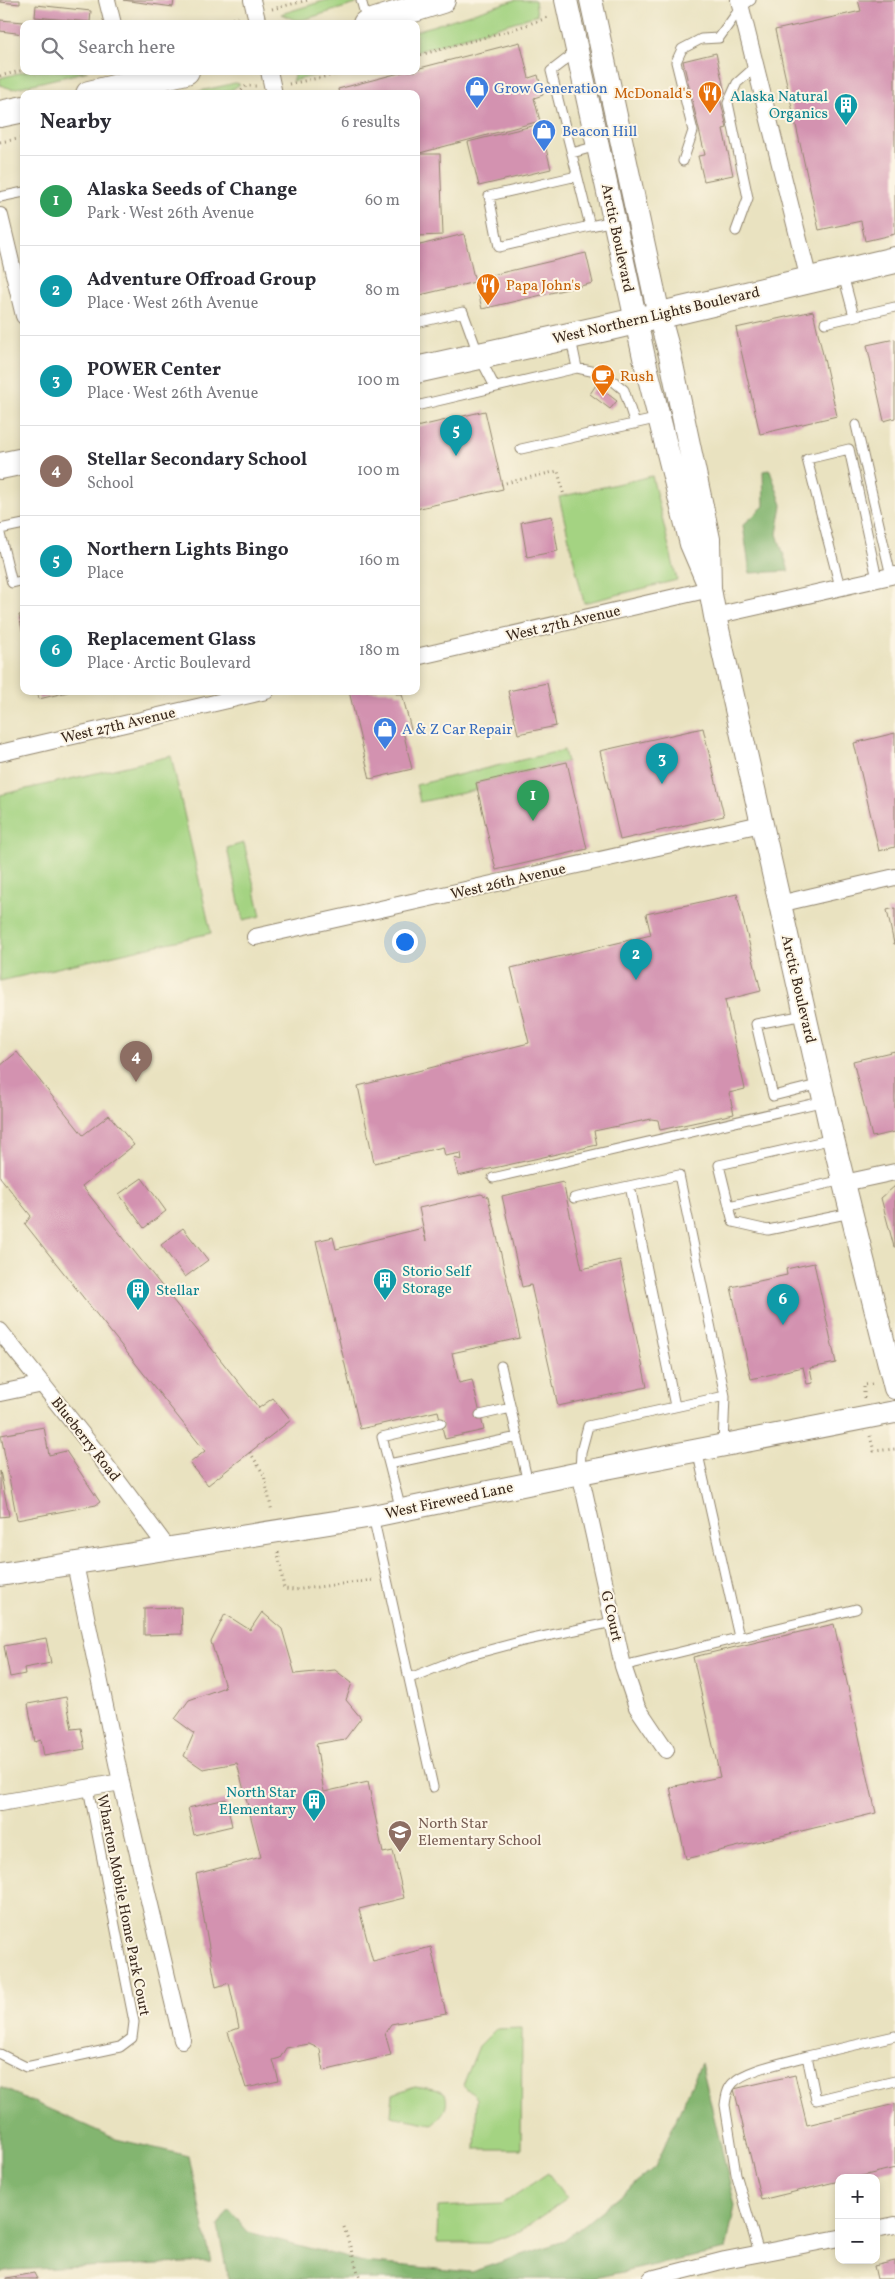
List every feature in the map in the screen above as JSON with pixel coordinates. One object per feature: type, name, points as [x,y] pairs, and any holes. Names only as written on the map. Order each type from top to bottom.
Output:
[{"type":"main road","points":[[380,20],[442,0]]},
{"type":"main road","name":"Arctic Boulevard","points":[[591,0],[648,318],[660,418],[691,544],[710,589]]},
{"type":"main road","name":"Arctic Boulevard","points":[[562,7],[577,51],[614,221],[648,318],[670,355],[709,539],[710,589],[715,616],[823,1093],[895,1388]]},
{"type":"main road","points":[[106,90],[169,75]]},
{"type":"main road","points":[[0,114],[20,110]]},
{"type":"main road","name":"West Northern Lights Boulevard","points":[[420,369],[895,260]]},
{"type":"main road","points":[[0,466],[20,462]]},
{"type":"main road","name":"West Fireweed Lane","points":[[0,1575],[169,1550],[372,1516],[580,1473],[895,1412]]},
{"type":"street","points":[[107,0],[111,20]]},
{"type":"street","points":[[252,0],[257,20]]},
{"type":"street","points":[[744,2],[756,66],[808,280]]},
{"type":"street","points":[[0,216],[20,299]]},
{"type":"street","points":[[715,616],[888,576]]},
{"type":"street","name":"West 27th Avenue","points":[[420,656],[710,589]]},
{"type":"street","name":"West 27th Avenue","points":[[0,753],[249,695]]},
{"type":"street","name":"West 26th Avenue","points":[[255,937],[761,824]]},
{"type":"street","points":[[779,904],[895,877]]},
{"type":"street","points":[[844,1182],[895,1172]]},
{"type":"street","name":"Blueberry Road","points":[[0,1332],[43,1384],[169,1550]]},
{"type":"street","points":[[0,1393],[43,1384]]},
{"type":"street","name":"G Court","points":[[580,1473],[623,1666],[637,1707],[666,1750]]},
{"type":"street","points":[[76,1564],[121,1782],[182,2040]]},
{"type":"street","points":[[0,1803],[121,1782]]},
{"type":"street","points":[[880,2228],[895,2225]]},
{"type":"street","points":[[651,2279],[759,2253],[835,2239]]},
{"type":"lane","points":[[361,0],[366,20]]},
{"type":"lane","points":[[683,162],[693,131],[676,62],[682,49],[701,39],[719,38],[744,2]]},
{"type":"lane","points":[[577,51],[551,71],[590,226]]},
{"type":"lane","points":[[736,231],[748,198],[728,103],[737,83],[756,66]]},
{"type":"lane","points":[[572,153],[598,146]]},
{"type":"lane","points":[[578,176],[489,196],[500,247],[614,221]]},
{"type":"lane","points":[[0,197],[20,193]]},
{"type":"lane","points":[[842,272],[854,316]]},
{"type":"lane","points":[[825,323],[895,307]]},
{"type":"lane","points":[[420,322],[463,312],[479,356],[495,387]]},
{"type":"lane","points":[[570,335],[577,368]]},
{"type":"lane","points":[[420,405],[577,368],[604,374],[624,390],[635,424]]},
{"type":"lane","points":[[521,449],[660,418]]},
{"type":"lane","points":[[856,425],[888,576]]},
{"type":"lane","points":[[840,587],[807,459],[840,451],[849,449],[888,576]]},
{"type":"lane","points":[[0,529],[20,525]]},
{"type":"lane","points":[[0,534],[12,583],[20,581]]},
{"type":"lane","points":[[805,1015],[756,1024],[773,1096],[823,1093]]},
{"type":"lane","points":[[493,1178],[823,1093]]},
{"type":"lane","points":[[834,1139],[719,1165],[733,1222],[768,1230],[851,1213]]},
{"type":"lane","points":[[574,1198],[679,1175],[726,1396],[723,1445]]},
{"type":"lane","points":[[729,1206],[844,1182]]},
{"type":"lane","points":[[630,1186],[675,1406]]},
{"type":"lane","points":[[501,1366],[528,1484]]},
{"type":"lane","points":[[580,1473],[581,1452],[588,1426],[726,1396]]},
{"type":"lane","points":[[480,1415],[511,1408]]},
{"type":"lane","points":[[401,1510],[382,1437],[441,1423]]},
{"type":"lane","points":[[388,1464],[518,1437]]},
{"type":"lane","points":[[697,1450],[739,1637]]},
{"type":"lane","points":[[372,1516],[433,1787]]},
{"type":"lane","points":[[623,1666],[856,1610]]},
{"type":"lane","points":[[410,1678],[464,1657],[522,1641],[613,1622]]},
{"type":"lane","name":"Wharton Mobile Home Park Court","points":[[0,2054],[26,2067],[120,2047],[132,2038],[134,2022],[88,1788]]},
{"type":"lane","points":[[759,2253],[736,2174],[725,2104],[726,2094],[734,2082],[749,2073],[806,2056],[895,2036]]},
{"type":"lane","points":[[806,2056],[816,2100],[895,2081]]},
{"type":"path","points":[[420,55],[508,31],[562,7]]},
{"type":"path","points":[[0,76],[20,71]]},
{"type":"path","points":[[242,90],[246,86],[272,83],[296,84],[335,75]]},
{"type":"path","points":[[0,142],[20,139]]},
{"type":"path","points":[[502,484],[558,471],[564,496]]},
{"type":"path","points":[[250,1452],[264,1475],[271,1511]]},
{"type":"path","points":[[279,1557],[284,1589],[294,1590],[374,1580]]},
{"type":"path","points":[[344,2228],[360,2279]]},
{"type":"green space","points":[[327,0],[355,0],[356,4],[302,20],[295,20],[281,14]]},
{"type":"green space","points":[[515,0],[535,0],[537,15],[420,51],[420,30]]},
{"type":"green space","points":[[20,73],[20,75],[71,75],[12,89],[0,85],[0,78]]},
{"type":"green space","points":[[294,75],[317,75],[292,81]]},
{"type":"green space","points":[[235,83],[240,84],[232,90],[205,90]]},
{"type":"green space","points":[[770,470],[782,505],[777,534],[789,571],[750,573],[743,525],[764,506],[763,471]]},
{"type":"green space","points":[[652,476],[677,580],[584,603],[559,497]]},
{"type":"green space","points":[[564,750],[567,762],[476,783],[477,790],[420,802],[416,785]]},
{"type":"green space","points":[[171,756],[211,933],[0,981],[0,795]]},
{"type":"green space","points":[[244,843],[261,916],[243,920],[227,848]]},
{"type":"green space","points":[[522,2028],[521,2149],[475,2149],[477,2098],[463,2085],[479,2046],[496,2029]]},
{"type":"green space","points":[[701,2063],[735,2205],[726,2250],[589,2279],[228,2279],[218,2226],[229,2209],[248,2232],[363,2262],[471,2272],[564,2241],[655,2167]]},
{"type":"green space","points":[[415,2086],[440,2090],[445,2093],[446,2107],[432,2124],[391,2116],[393,2094]]},
{"type":"green space","points":[[0,2087],[116,2139],[189,2156],[211,2262],[7,2270],[0,2273]]},
{"type":"green space","points":[[548,2173],[567,2199],[519,2232],[488,2243],[437,2243],[438,2207],[502,2204]]},
{"type":"building","points":[[0,0],[20,0],[20,4],[0,2]]},
{"type":"building","points":[[123,0],[174,0],[173,7]]},
{"type":"building","name":"Alaska Natural Organics","points":[[858,0],[895,0],[895,234],[865,241],[861,221],[819,230],[775,30],[861,11]]},
{"type":"building","points":[[36,5],[91,11],[90,20],[35,17]]},
{"type":"building","points":[[0,20],[20,22],[20,34],[0,31]]},
{"type":"building","name":"Grow Generation","points":[[520,42],[529,78],[538,75],[543,95],[534,98],[540,121],[420,153],[420,90],[338,90],[392,75],[420,75],[420,68]]},
{"type":"building","name":"McDonald's","points":[[716,53],[725,93],[719,94],[727,128],[723,129],[733,175],[704,181],[698,156],[705,155],[683,61]]},
{"type":"building","points":[[540,124],[551,169],[479,186],[468,142]]},
{"type":"building","points":[[420,154],[440,154],[443,235],[420,236]]},
{"type":"building","points":[[464,234],[475,282],[420,295],[420,245]]},
{"type":"building","points":[[586,253],[593,283],[482,309],[475,279]]},
{"type":"building","points":[[813,311],[837,416],[760,434],[736,328]]},
{"type":"building","points":[[895,339],[895,418],[884,421],[867,345]]},
{"type":"building","name":"Rush","points":[[596,385],[617,401],[610,409],[590,394]]},
{"type":"building","points":[[485,411],[503,489],[420,508],[420,426]]},
{"type":"building","points":[[552,516],[558,551],[527,557],[521,522]]},
{"type":"building","points":[[547,683],[556,726],[518,734],[508,691]]},
{"type":"building","points":[[38,695],[56,695],[39,699]]},
{"type":"building","name":"A & Z Car Repair","points":[[350,695],[402,695],[411,729],[403,731],[412,769],[370,779]]},
{"type":"building","points":[[703,728],[724,816],[620,840],[600,751]]},
{"type":"building","points":[[895,733],[895,847],[879,851],[854,743]]},
{"type":"building","points":[[567,762],[587,849],[496,870],[476,783]]},
{"type":"building","points":[[737,894],[761,991],[725,1000],[745,1089],[729,1093],[734,1114],[660,1130],[658,1120],[651,1119],[594,1131],[597,1145],[458,1176],[454,1158],[462,1160],[461,1153],[445,1156],[443,1147],[374,1163],[358,1086],[529,1043],[511,968],[651,935],[646,914]]},
{"type":"building","points":[[895,908],[895,944],[894,944],[887,910]]},
{"type":"building","points":[[895,1051],[895,1132],[872,1137],[853,1061]]},
{"type":"building","name":"Stellar","points":[[17,1052],[83,1135],[109,1115],[134,1145],[82,1186],[259,1408],[273,1398],[291,1420],[208,1485],[190,1463],[205,1451],[25,1224],[31,1216],[0,1177],[0,1066]]},
{"type":"building","points":[[142,1178],[166,1211],[144,1228],[119,1194]]},
{"type":"building","points":[[563,1182],[582,1269],[620,1260],[647,1387],[558,1406],[531,1285],[522,1287],[502,1196]]},
{"type":"building","points":[[895,1186],[895,1247],[894,1247],[881,1198]]},
{"type":"building","name":"Storio Self Storage","points":[[481,1194],[488,1197],[520,1338],[452,1353],[459,1383],[472,1380],[484,1430],[445,1439],[438,1411],[360,1429],[316,1241],[333,1237],[336,1249],[423,1228],[426,1241],[419,1208]]},
{"type":"building","points":[[183,1228],[208,1260],[185,1277],[161,1245]]},
{"type":"building","points":[[814,1263],[836,1363],[810,1368],[813,1383],[807,1384],[803,1367],[751,1379],[731,1287],[787,1275],[786,1269]]},
{"type":"building","points":[[44,1427],[49,1455],[66,1451],[100,1502],[96,1505],[17,1520],[1,1435]]},
{"type":"building","points":[[0,1471],[9,1516],[0,1517]]},
{"type":"building","points":[[181,1607],[182,1634],[144,1635],[144,1608]]},
{"type":"building","name":"North Star Elementary","points":[[262,1612],[282,1629],[295,1674],[335,1670],[352,1683],[346,1700],[361,1718],[345,1739],[316,1744],[324,1792],[368,1782],[383,1853],[393,1851],[404,1898],[359,1909],[373,1962],[431,1947],[446,2014],[391,2024],[385,2033],[391,2055],[323,2071],[320,2049],[309,2044],[286,2048],[280,2058],[273,2060],[279,2081],[246,2088],[228,2032],[239,2028],[229,1983],[216,1987],[196,1874],[261,1857],[237,1763],[203,1769],[184,1756],[194,1733],[175,1719],[189,1700],[225,1687],[211,1642],[225,1614],[250,1630]]},
{"type":"building","points":[[834,1624],[876,1813],[686,1859],[670,1787],[720,1777],[693,1657]]},
{"type":"building","points":[[46,1638],[51,1663],[24,1668],[25,1674],[10,1677],[4,1646]]},
{"type":"building","points":[[66,1697],[72,1729],[81,1728],[85,1749],[44,1756],[41,1740],[35,1742],[28,1704]]},
{"type":"building","points":[[226,1799],[232,1826],[194,1835],[188,1808]]},
{"type":"building","points":[[795,2075],[807,2125],[895,2104],[895,2168],[870,2174],[835,2174],[835,2182],[761,2200],[734,2089]]},
{"type":"building","points":[[895,2261],[895,2279],[877,2279],[874,2266]]},
{"type":"building","points":[[34,2273],[37,2279],[6,2279],[6,2278]]},
{"type":"place","name":"Grow Generation","points":[[477,109]]},
{"type":"place","name":"McDonald's","points":[[710,114]]},
{"type":"place","name":"Alaska Natural Organics","points":[[846,126]]},
{"type":"place","name":"Beacon Hill","points":[[544,152]]},
{"type":"place","name":"Papa John's","points":[[488,306]]},
{"type":"place","name":"Rush","points":[[603,397]]},
{"type":"place","name":"Northern Lights Bingo","points":[[456,456]]},
{"type":"place","name":"A & Z Car Repair","points":[[385,750]]},
{"type":"place","name":"POWER Center","points":[[662,784]]},
{"type":"place","name":"Alaska Seeds of Change","points":[[533,821]]},
{"type":"place","name":"Adventure Offroad Group","points":[[636,980]]},
{"type":"place","name":"Stellar Secondary School","points":[[136,1082]]},
{"type":"place","name":"Storio Self Storage","points":[[385,1301]]},
{"type":"place","name":"Stellar","points":[[138,1311]]},
{"type":"place","name":"Replacement Glass","points":[[783,1325]]},
{"type":"place","name":"North Star Elementary","points":[[314,1822]]},
{"type":"place","name":"North Star Elementary School","points":[[400,1853]]}]
